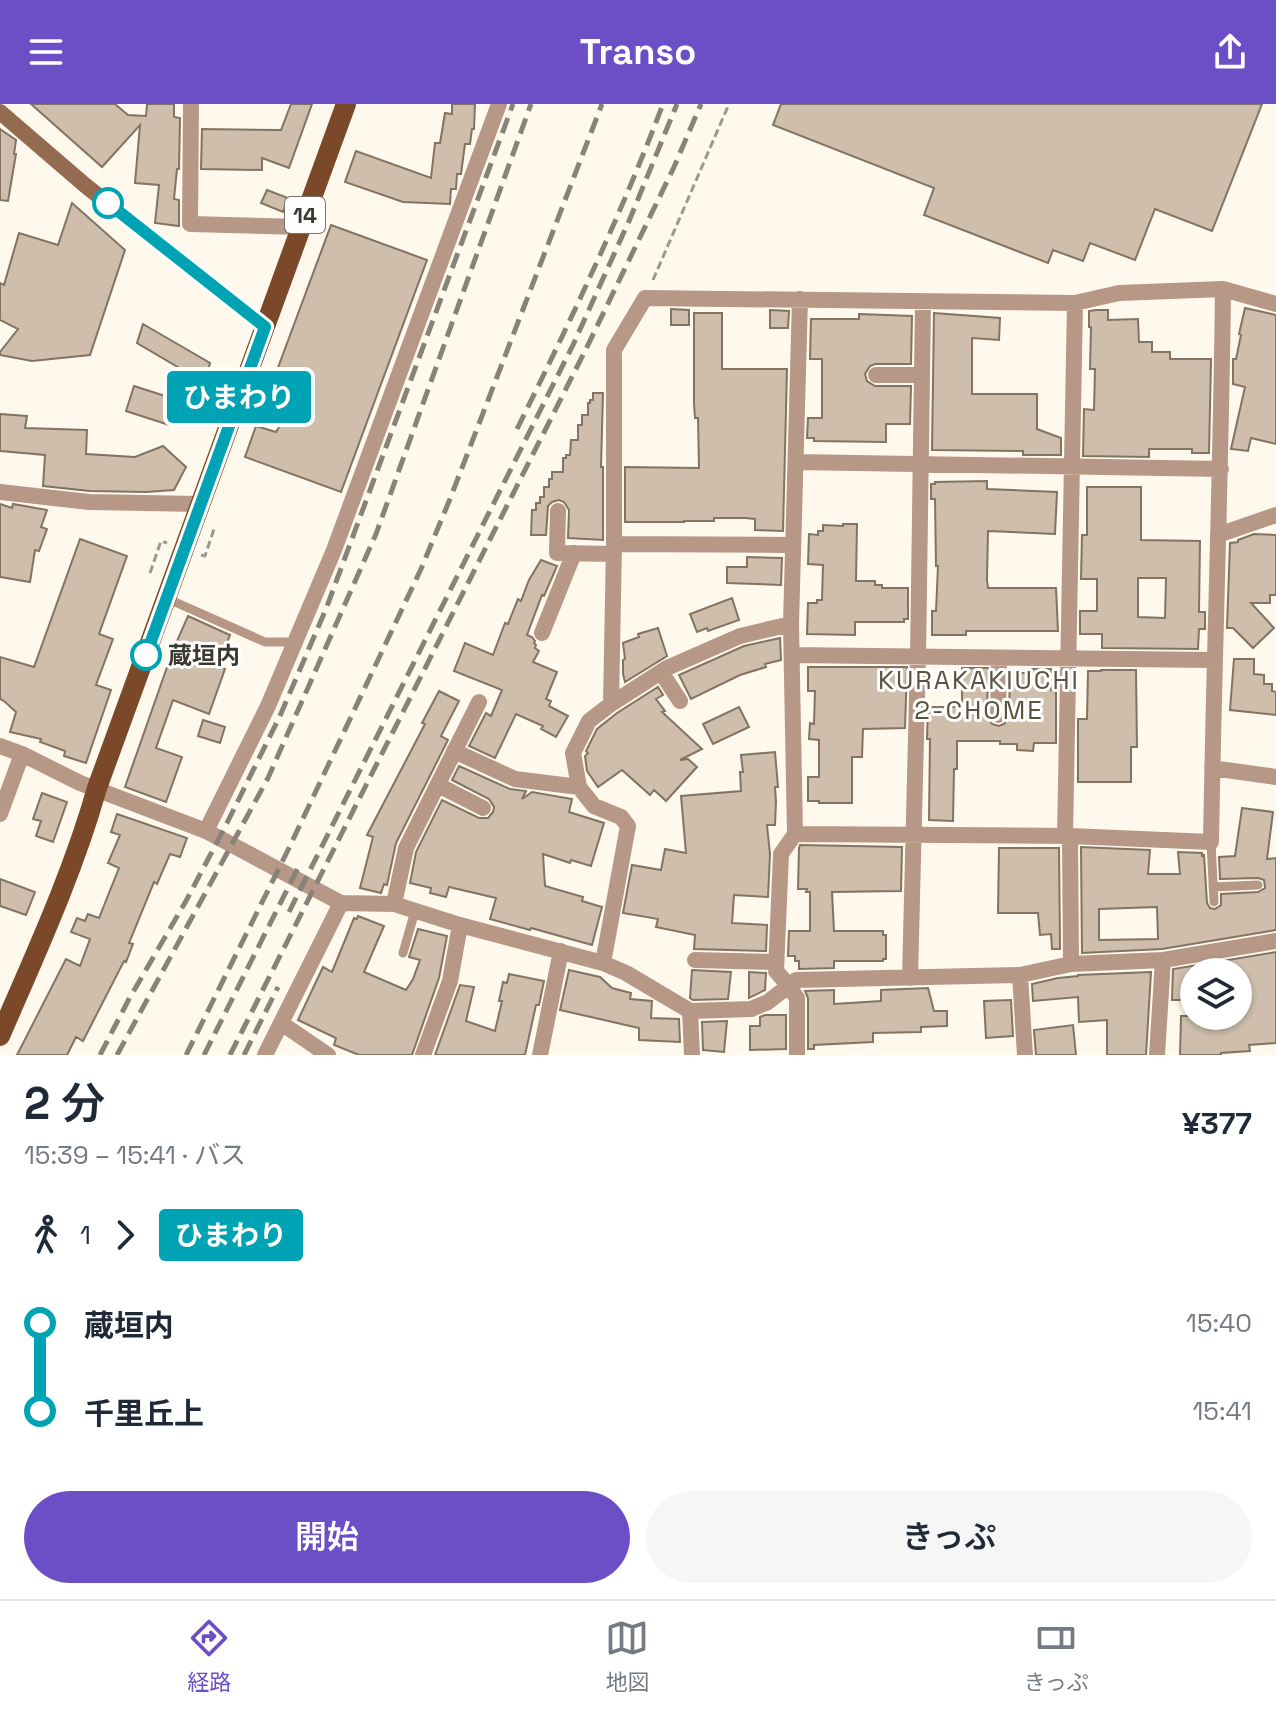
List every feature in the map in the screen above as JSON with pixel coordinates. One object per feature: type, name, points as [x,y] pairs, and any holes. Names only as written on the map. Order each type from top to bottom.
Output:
[{"type":"main road","name":"14","points":[[0,1036],[42,941],[90,814],[346,104]]},
{"type":"street","points":[[191,104],[190,224],[301,227]]},
{"type":"street","points":[[206,831],[268,706],[334,550],[499,104]]},
{"type":"street","points":[[0,112],[86,186],[265,327]]},
{"type":"street","points":[[795,834],[1067,836],[1211,842],[1223,289]]},
{"type":"street","points":[[611,704],[614,350],[645,298],[1075,303],[1119,293],[1223,289],[1276,304]]},
{"type":"street","points":[[797,1055],[797,998],[776,971],[776,962],[781,854],[795,834],[791,624],[800,299]]},
{"type":"street","points":[[910,978],[923,303]]},
{"type":"street","points":[[1071,964],[1067,659],[1075,303]]},
{"type":"street","points":[[876,375],[922,375]]},
{"type":"street","points":[[796,462],[1221,469]]},
{"type":"street","points":[[0,492],[89,502],[200,504]]},
{"type":"street","points":[[558,511],[557,553],[793,545]]},
{"type":"street","points":[[1218,535],[1276,515]]},
{"type":"street","points":[[542,633],[574,553]]},
{"type":"street","points":[[603,963],[628,826],[621,817],[594,806],[579,787],[573,753],[589,721],[661,672],[740,636],[791,624]]},
{"type":"street","points":[[792,655],[1213,660]]},
{"type":"street","points":[[998,715],[999,658]]},
{"type":"street","points":[[661,672],[680,701]]},
{"type":"street","points":[[394,904],[406,848],[479,702]]},
{"type":"street","points":[[0,746],[80,783],[206,831],[341,903],[394,904],[603,963],[690,1011],[751,1009],[768,1002],[796,980],[1020,975],[1071,964],[1163,960],[1276,941]]},
{"type":"street","points":[[454,751],[515,779],[579,787]]},
{"type":"street","points":[[0,814],[22,754]]},
{"type":"street","points":[[1212,768],[1276,777]]},
{"type":"street","points":[[438,785],[483,808]]},
{"type":"street","points":[[265,1055],[341,903]]},
{"type":"street","points":[[423,1055],[450,981],[460,925]]},
{"type":"street","points":[[540,1055],[561,951]]},
{"type":"street","points":[[695,960],[776,962]]},
{"type":"street","points":[[1157,1055],[1163,960]]},
{"type":"street","points":[[1020,975],[1025,1055]]},
{"type":"street","points":[[690,1011],[692,1055]]},
{"type":"street","points":[[281,1023],[328,1055]]},
{"type":"lane","points":[[166,598],[265,642],[295,642]]},
{"type":"lane","points":[[1211,842],[1214,902]]},
{"type":"lane","points":[[1213,887],[1258,885]]},
{"type":"lane","points":[[403,953],[415,911]]},
{"type":"path","points":[[645,298],[729,104]]},
{"type":"path","points":[[205,556],[215,526]]},
{"type":"path","points":[[150,573],[161,541]]},
{"type":"building","points":[[31,104],[115,104],[128,115],[146,116],[147,104],[174,104],[174,117],[180,118],[179,169],[174,199],[179,200],[179,226],[155,223],[159,185],[135,183],[140,125],[102,167]]},
{"type":"building","points":[[291,104],[312,104],[289,168],[262,158],[262,170],[201,169],[202,129],[281,130]]},
{"type":"building","points":[[452,104],[475,104],[474,129],[470,144],[465,144],[461,174],[457,174],[456,189],[451,189],[450,204],[403,202],[345,182],[356,151],[431,178],[435,143],[440,143],[445,113],[452,114]]},
{"type":"building","points":[[781,104],[1262,104],[1212,231],[1155,209],[1135,260],[1090,243],[1083,261],[1053,250],[1048,263],[924,215],[934,188],[773,125]]},
{"type":"building","points":[[0,129],[16,140],[8,201],[0,200]]},
{"type":"building","points":[[267,190],[288,198],[283,212],[261,203]]},
{"type":"building","points":[[72,203],[125,250],[90,355],[32,361],[0,355],[18,329],[0,320],[0,283],[4,285],[19,233],[58,245]]},
{"type":"building","points":[[331,225],[427,260],[341,492],[245,457],[256,426],[276,432],[279,427],[260,416]]},
{"type":"building","points":[[1245,308],[1276,315],[1276,444],[1251,438],[1248,451],[1231,449],[1245,387],[1233,384],[1233,359],[1236,359]]},
{"type":"building","points":[[671,309],[689,310],[689,325],[671,325]]},
{"type":"building","points":[[770,310],[789,311],[788,328],[770,328]]},
{"type":"building","points":[[1108,310],[1108,320],[1138,319],[1139,342],[1152,342],[1152,352],[1170,352],[1170,359],[1211,359],[1209,453],[1192,453],[1192,449],[1149,449],[1149,457],[1083,456],[1084,409],[1094,410],[1095,369],[1090,369],[1089,311]]},
{"type":"building","points":[[694,313],[722,313],[722,369],[787,369],[783,531],[755,530],[755,519],[745,518],[625,522],[625,467],[699,468],[698,418],[695,418],[694,403]]},
{"type":"building","points":[[934,313],[1000,318],[999,340],[972,338],[972,394],[1037,394],[1037,429],[1061,438],[1061,455],[1023,455],[1023,451],[932,450]]},
{"type":"building","points":[[859,314],[912,316],[911,364],[875,364],[865,374],[867,381],[875,386],[911,386],[910,424],[886,424],[886,442],[814,441],[814,438],[807,438],[808,418],[822,418],[822,359],[810,359],[811,319],[859,319]]},
{"type":"building","points":[[143,324],[210,363],[205,383],[137,343]]},
{"type":"building","points":[[134,386],[193,405],[187,424],[170,419],[169,425],[126,411]]},
{"type":"building","points":[[593,393],[603,393],[603,540],[568,538],[569,510],[559,500],[548,506],[546,535],[531,535],[532,510],[536,510],[540,497],[544,497],[544,487],[549,487],[552,472],[563,472],[563,458],[570,455],[571,440],[578,440],[578,425],[582,425],[582,415],[588,415],[588,403],[593,400]]},
{"type":"building","points":[[0,414],[27,416],[25,428],[87,430],[86,454],[135,457],[163,446],[186,467],[174,490],[90,491],[43,486],[45,455],[0,451]]},
{"type":"building","points":[[987,481],[987,489],[1057,492],[1055,534],[988,531],[987,580],[988,588],[1056,588],[1058,631],[966,631],[966,635],[932,635],[938,566],[935,499],[931,499],[931,484]]},
{"type":"building","points":[[1087,487],[1141,487],[1141,540],[1200,541],[1199,612],[1205,612],[1205,629],[1199,629],[1198,649],[1102,648],[1102,634],[1080,634],[1080,611],[1097,611],[1097,579],[1081,579],[1082,535],[1087,535]],"holes":[[[1138,578],[1166,578],[1165,618],[1138,617]]]},
{"type":"building","points":[[0,504],[12,508],[13,504],[47,510],[41,527],[47,529],[39,551],[35,550],[30,582],[0,577]]},
{"type":"building","points":[[857,524],[856,581],[875,581],[875,585],[882,585],[882,588],[908,588],[908,619],[904,622],[855,622],[855,635],[807,634],[808,603],[822,600],[823,565],[808,564],[809,534],[818,535],[818,531],[823,531],[823,525]]},
{"type":"building","points":[[1254,534],[1276,535],[1276,595],[1270,595],[1270,603],[1251,603],[1274,628],[1253,648],[1233,628],[1227,628],[1230,543]]},
{"type":"building","points":[[80,539],[127,556],[99,634],[113,639],[96,685],[111,690],[86,763],[64,756],[65,751],[40,742],[41,739],[10,732],[16,712],[0,699],[0,657],[34,667]]},
{"type":"building","points":[[747,557],[782,558],[781,585],[727,583],[727,567],[747,567]]},
{"type":"building","points":[[541,560],[557,566],[527,635],[535,641],[535,648],[539,651],[533,662],[557,672],[546,699],[551,701],[549,706],[568,716],[556,737],[541,729],[543,726],[516,714],[495,758],[469,746],[486,713],[491,716],[502,690],[454,671],[465,643],[493,655],[505,623],[508,624],[518,599],[521,601]]},
{"type":"building","points":[[732,598],[739,620],[697,632],[690,614]]},
{"type":"building","points":[[188,616],[230,635],[218,666],[225,669],[209,714],[173,700],[156,748],[182,757],[166,802],[125,787]]},
{"type":"building","points":[[658,628],[667,656],[625,682],[623,643]]},
{"type":"building","points":[[780,638],[781,660],[765,664],[766,667],[740,675],[691,699],[679,675],[744,646]]},
{"type":"building","points":[[1234,659],[1254,659],[1254,674],[1264,675],[1264,684],[1272,684],[1272,691],[1276,692],[1276,715],[1230,710]]},
{"type":"building","points":[[808,667],[907,667],[905,728],[863,729],[862,757],[852,757],[852,803],[808,801],[808,777],[819,777],[819,740],[809,739],[810,723],[814,724],[815,691],[808,691]]},
{"type":"building","points":[[962,668],[988,668],[987,716],[992,724],[999,726],[1009,716],[1010,673],[1051,669],[1051,690],[1056,692],[1056,743],[1034,743],[1033,751],[1017,750],[1017,744],[1000,744],[1000,741],[957,741],[953,821],[929,820],[928,707],[962,704]]},
{"type":"building","points":[[1136,670],[1137,747],[1131,747],[1131,782],[1078,782],[1078,719],[1087,719],[1088,671]]},
{"type":"building","points":[[658,687],[663,695],[656,699],[665,711],[662,712],[702,749],[680,760],[688,759],[697,767],[666,801],[654,790],[650,795],[622,770],[598,787],[587,771],[585,756],[597,729]]},
{"type":"building","points":[[439,691],[459,701],[441,736],[448,740],[396,843],[387,885],[384,884],[381,893],[360,888],[373,837],[367,835]]},
{"type":"building","points":[[739,707],[749,727],[713,744],[703,724]]},
{"type":"building","points":[[203,720],[225,727],[220,743],[198,736]]},
{"type":"building","points":[[775,752],[778,787],[775,787],[775,825],[767,825],[770,854],[768,897],[734,895],[732,923],[767,925],[766,951],[694,949],[695,935],[656,927],[658,919],[623,913],[632,865],[661,870],[665,849],[686,853],[681,796],[741,791],[741,755]]},
{"type":"building","points":[[459,766],[510,789],[526,791],[522,799],[532,792],[572,799],[569,812],[604,823],[591,866],[543,854],[545,886],[583,897],[582,901],[602,907],[592,945],[490,919],[496,898],[449,887],[446,897],[430,893],[431,888],[410,883],[416,852],[442,800],[479,818],[488,818],[493,812],[494,807],[489,799],[452,780]]},
{"type":"building","points":[[42,793],[67,802],[53,842],[36,836],[41,821],[33,819]]},
{"type":"building","points":[[1242,808],[1273,812],[1267,859],[1276,858],[1276,930],[1162,949],[1082,953],[1081,847],[1150,850],[1148,874],[1180,874],[1178,852],[1202,853],[1207,903],[1215,909],[1221,905],[1221,894],[1258,892],[1265,888],[1264,880],[1258,878],[1220,879],[1219,857],[1235,856]],"holes":[[[1157,907],[1158,939],[1099,940],[1099,909]]]},
{"type":"building","points":[[117,814],[187,838],[180,857],[170,854],[157,884],[154,882],[129,943],[133,944],[126,962],[83,1041],[76,1037],[67,1055],[17,1055],[66,959],[80,966],[90,939],[71,932],[77,918],[85,921],[88,914],[99,918],[119,868],[108,863],[120,835],[111,832]]},
{"type":"building","points":[[800,845],[902,847],[901,891],[832,892],[834,931],[883,931],[886,935],[886,959],[834,961],[834,968],[799,969],[795,956],[788,956],[789,931],[810,931],[810,892],[798,889]]},
{"type":"building","points":[[999,848],[1059,848],[1060,949],[1052,949],[1051,934],[1040,935],[1038,913],[998,913]]},
{"type":"building","points":[[0,879],[35,892],[26,915],[0,906]]},
{"type":"building","points":[[358,916],[384,926],[364,972],[406,990],[420,960],[409,957],[418,929],[447,936],[439,978],[412,1055],[359,1055],[334,1045],[336,1038],[298,1020],[323,967],[332,972],[354,918]]},
{"type":"building","points":[[1276,952],[1276,1043],[1249,1045],[1250,1051],[1221,1055],[1180,1055],[1181,1030],[1252,1030],[1252,958],[1240,958]]},
{"type":"building","points":[[1180,968],[1180,1000],[1172,1000],[1173,969]]},
{"type":"building","points":[[569,970],[600,977],[612,988],[631,993],[630,999],[652,1001],[651,1018],[679,1019],[680,1042],[639,1040],[639,1028],[560,1010]]},
{"type":"building","points":[[692,970],[731,972],[728,999],[690,998]]},
{"type":"building","points":[[749,972],[766,973],[765,990],[749,998]]},
{"type":"building","points":[[1151,972],[1146,1055],[1107,1055],[1107,1020],[1079,1022],[1078,997],[1033,1001],[1032,984],[1078,975]]},
{"type":"building","points":[[509,974],[544,981],[525,1055],[435,1055],[460,985],[474,987],[466,1021],[495,1031],[503,982],[507,983]]},
{"type":"building","points":[[928,988],[934,1011],[947,1011],[947,1026],[921,1027],[921,1032],[873,1033],[873,1042],[814,1045],[814,1049],[808,1049],[808,998],[805,991],[834,990],[834,1004],[881,1001],[881,990]]},
{"type":"building","points":[[1011,1000],[1013,1036],[986,1038],[984,1001]]},
{"type":"building","points":[[786,1015],[786,1049],[750,1050],[750,1026],[760,1026],[760,1017]]},
{"type":"building","points":[[727,1021],[724,1052],[703,1050],[702,1022]]},
{"type":"building","points":[[1073,1025],[1076,1055],[1036,1055],[1034,1030]]},
{"type":"railway","points":[[100,1055],[186,901],[279,718],[326,609],[513,104]]},
{"type":"railway","points":[[117,1055],[268,778],[376,534],[531,104]]},
{"type":"railway","points":[[186,1055],[289,848],[421,569],[602,104]]},
{"type":"railway","points":[[517,429],[594,268],[663,104]]},
{"type":"railway","points":[[289,912],[573,345],[677,104]]},
{"type":"railway","points":[[230,1055],[586,349],[701,104]]},
{"type":"railway","points":[[204,1055],[299,866]]},
{"type":"railway","points":[[244,1055],[278,987]]},
{"type":"bus line","name":"ひまわり","points":[[108,203],[265,327],[146,655]]},
{"type":"place","name":"蔵垣内","points":[[146,655]]},
{"type":"district","name":"KURAKAKIUCHI 2-CHOME","points":[[979,695]]}]
